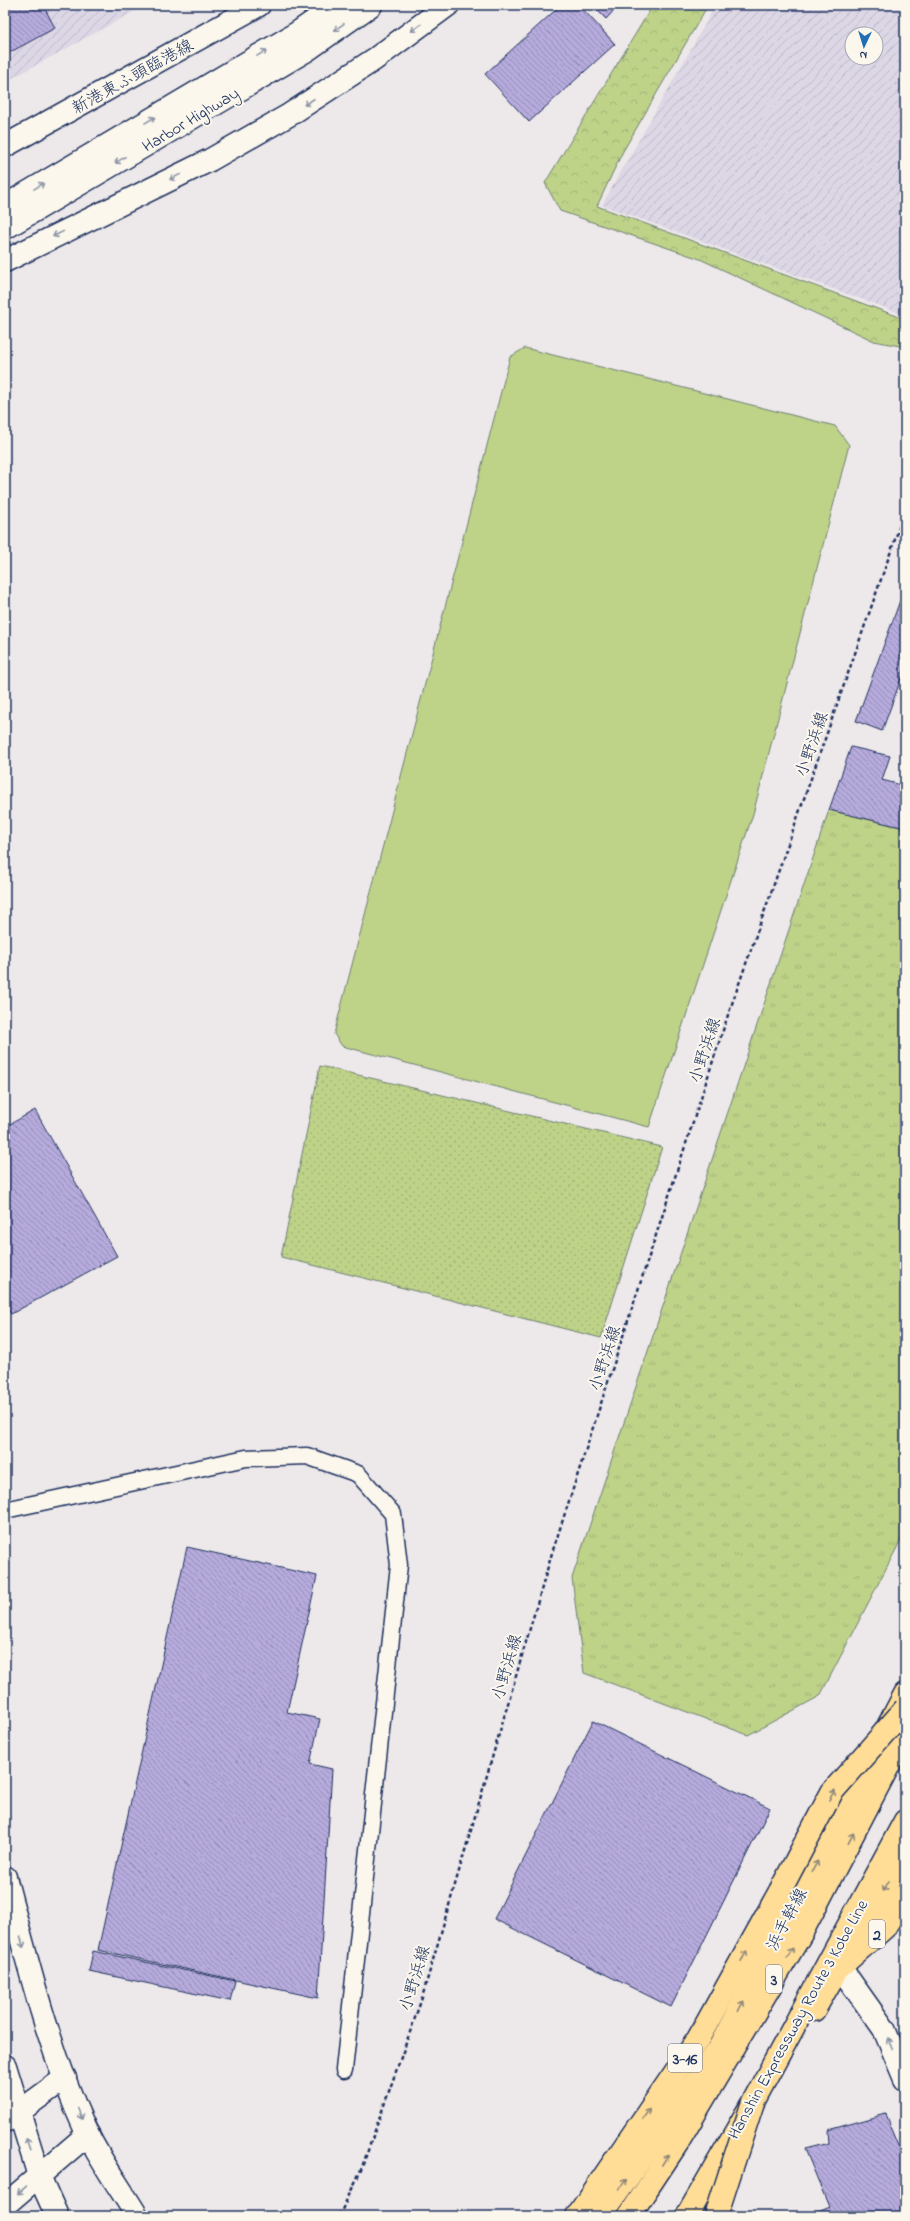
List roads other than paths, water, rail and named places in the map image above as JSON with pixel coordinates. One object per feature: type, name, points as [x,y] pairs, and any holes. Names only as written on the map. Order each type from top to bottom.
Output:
[{"type":"main road","name":"浜手幹線","points":[[601,2216],[720,2046],[905,1694]]},
{"type":"main road","name":"3-16","points":[[577,2216],[698,2040],[832,1792],[905,1710]]},
{"type":"main road","name":"3","points":[[629,2216],[678,2142],[801,1934],[905,1734]]},
{"type":"main road","name":"Hanshin Expressway Route 3 Kobe Line","points":[[687,2216],[753,2102],[905,1821]]},
{"type":"main road","points":[[695,2216],[905,1852]]},
{"type":"main road","name":"2","points":[[840,1967],[884,1928],[905,1894]]},
{"type":"main road","points":[[716,2216],[753,2102]]},
{"type":"street","name":"新港東ふ頭臨港線","points":[[5,146],[260,5]]},
{"type":"street","name":"Harbor Highway","points":[[5,206],[297,33],[337,5]]},
{"type":"street","name":"Harbor Highway","points":[[5,228],[307,50],[371,5]]},
{"type":"street","points":[[5,261],[210,160],[282,119],[375,59],[448,5]]},
{"type":"street","points":[[5,1877],[42,2018],[65,2078],[88,2134],[137,2216]]},
{"type":"street","points":[[840,1967],[884,2029],[905,2079]]},
{"type":"street","points":[[5,2066],[11,2117],[57,2216]]},
{"type":"street","points":[[11,2117],[65,2078]]},
{"type":"street","points":[[5,2205],[88,2134]]},
{"type":"lane","points":[[5,1510],[246,1458],[308,1456],[358,1474],[392,1514],[399,1565],[344,2070]]}]
